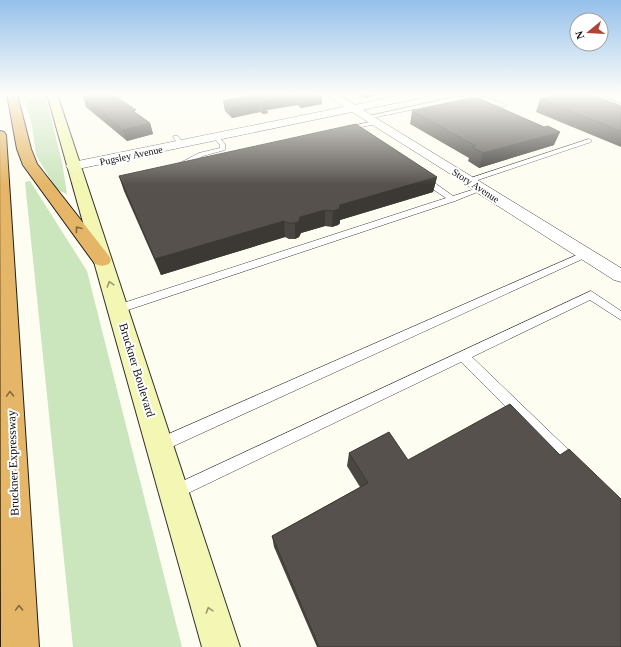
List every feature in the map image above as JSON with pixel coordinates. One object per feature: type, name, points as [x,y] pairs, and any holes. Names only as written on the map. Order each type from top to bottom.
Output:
[{"type":"highway","points":[[19,124],[24,149],[30,165],[102,260]]},
{"type":"highway","name":"Bruckner Expressway","points":[[0,135],[20,647]]},
{"type":"main road","name":"Bruckner Boulevard","points":[[61,124],[221,647]]},
{"type":"street","name":"Pugsley Avenue","points":[[73,166],[179,141],[270,124]]},
{"type":"street","name":"Story Avenue","points":[[378,124],[621,276]]},
{"type":"lane","points":[[353,132],[343,129],[358,124]]},
{"type":"lane","points":[[171,168],[201,154],[223,149],[222,133]]},
{"type":"lane","points":[[469,180],[589,141]]},
{"type":"lane","points":[[413,172],[452,199]]},
{"type":"lane","points":[[118,309],[481,189]]},
{"type":"lane","points":[[160,446],[586,254]]},
{"type":"lane","points":[[174,492],[591,295],[621,316]]},
{"type":"lane","points":[[464,356],[582,473]]},
{"type":"green space","points":[[31,124],[53,124],[62,162],[67,194],[57,190],[36,155]]},
{"type":"green space","points":[[30,181],[87,271],[182,647],[73,647],[25,182]]},
{"type":"building","points":[[116,124],[145,124],[123,130]]},
{"type":"building","points":[[356,124],[437,177],[340,205],[339,209],[333,211],[325,210],[300,217],[299,221],[295,223],[288,223],[284,221],[155,259],[119,176]]},
{"type":"building","points":[[436,124],[538,124],[544,127],[548,126],[560,132],[483,153],[472,147],[476,146]]},
{"type":"building","points":[[604,124],[621,124],[621,131]]},
{"type":"building","points":[[510,404],[560,455],[569,449],[621,499],[621,647],[319,647],[272,536],[368,483],[349,453],[389,432],[408,460]]}]
